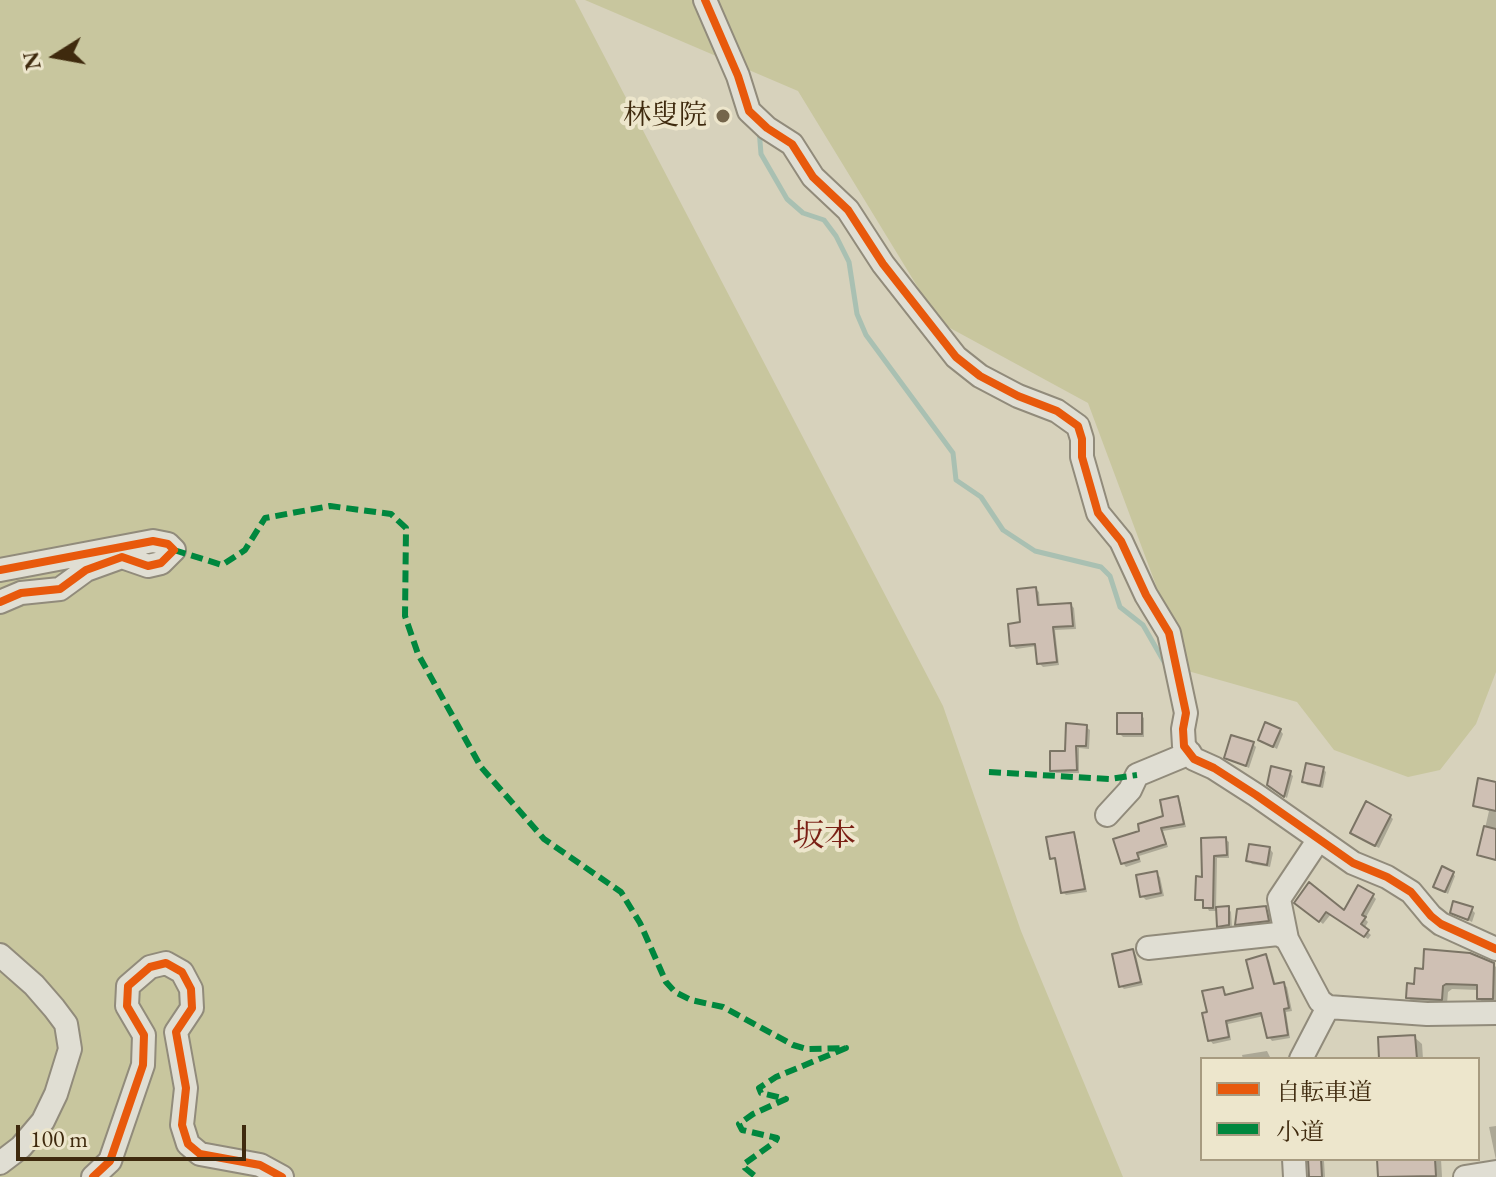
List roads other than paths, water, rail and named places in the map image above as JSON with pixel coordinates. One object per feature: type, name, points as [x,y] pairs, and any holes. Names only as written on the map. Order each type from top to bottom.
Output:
[{"type":"street","points":[[705,0],[738,76],[749,111],[792,144],[813,177],[848,210],[883,264],[956,357],[980,376],[1018,396],[1057,411],[1078,426],[1082,457],[1098,513],[1121,541],[1146,595],[1169,633],[1186,713],[1184,746],[1194,759],[1214,768],[1353,863],[1387,877],[1411,892],[1441,924],[1496,949]]},
{"type":"street","points":[[0,570],[153,541],[168,544],[174,550],[161,563],[148,566],[122,557],[86,570],[60,589],[21,593],[0,602]]},
{"type":"street","points":[[1107,815],[1130,790],[1137,775],[1190,753]]},
{"type":"street","points":[[1319,839],[1279,899],[1287,939],[1320,1001],[1328,1007],[1427,1014],[1496,1013]]},
{"type":"street","points":[[1148,948],[1278,934],[1287,939]]},
{"type":"street","points":[[0,955],[34,985],[66,1024],[70,1049],[56,1094],[43,1121],[21,1147],[0,1163]]},
{"type":"street","points":[[93,1177],[110,1161],[143,1065],[144,1035],[127,1006],[128,986],[150,967],[166,963],[182,972],[191,989],[192,1008],[176,1032],[186,1088],[182,1125],[188,1144],[200,1154],[260,1165],[282,1177]]},
{"type":"street","points":[[1302,1057],[1328,1007]]},
{"type":"street","points":[[1465,1177],[1496,1172]]},
{"type":"waterway","points":[[759,129],[761,154],[787,199],[803,213],[824,220],[836,236],[849,262],[857,314],[866,335],[953,453],[956,480],[981,497],[1003,530],[1035,551],[1101,567],[1110,576],[1120,607],[1143,625],[1167,667]]},
{"type":"place","name":"林叟院","points":[[723,116]]},
{"type":"district","name":"坂本","points":[[824,837]]}]
